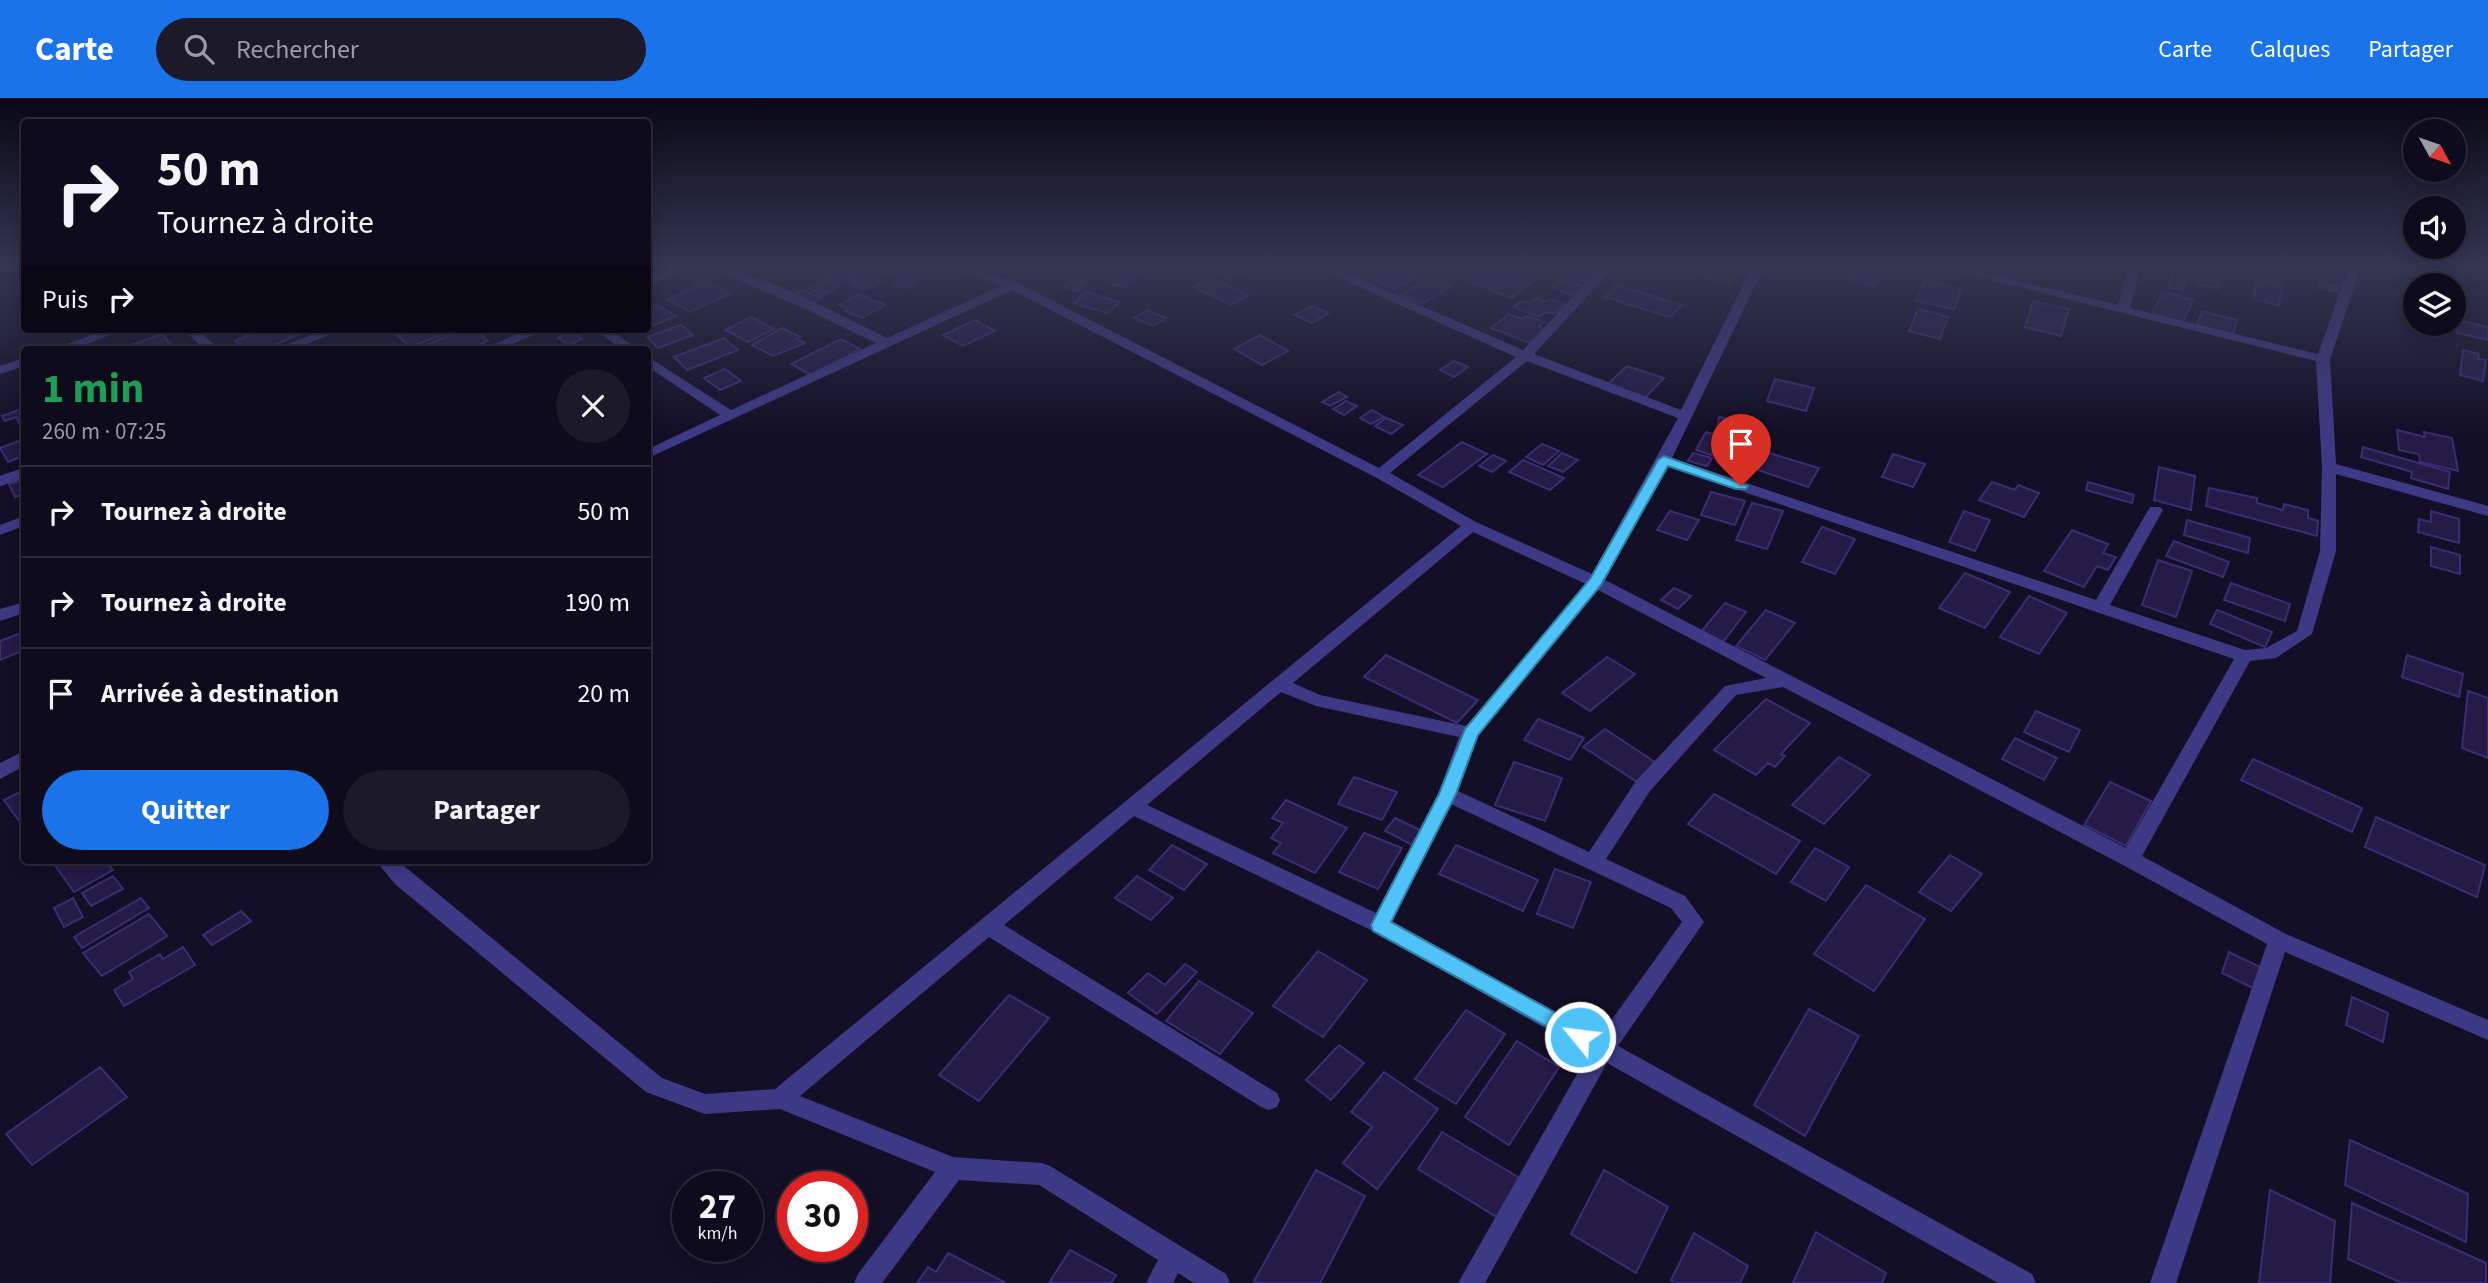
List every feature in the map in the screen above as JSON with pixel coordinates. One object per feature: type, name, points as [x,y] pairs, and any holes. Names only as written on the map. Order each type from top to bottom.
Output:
[{"type":"street","points":[[843,322],[886,343]]},
{"type":"street","points":[[651,453],[931,322]]},
{"type":"street","points":[[1085,322],[1380,474],[1471,525],[1596,582],[1787,680],[2279,940],[2488,1030]]},
{"type":"street","points":[[1448,322],[1625,396],[1686,416]]},
{"type":"street","points":[[1380,474],[1525,356],[1556,322]]},
{"type":"street","points":[[1380,925],[1447,794],[1470,733],[1596,582],[1664,460],[1731,322]]},
{"type":"street","points":[[2176,322],[2323,359]]},
{"type":"street","points":[[1664,460],[2244,656],[2270,654],[2304,634],[2328,551],[2329,467],[2323,359],[2336,322]]},
{"type":"street","points":[[71,346],[108,333]]},
{"type":"street","points":[[193,333],[208,346]]},
{"type":"street","points":[[291,346],[327,333]]},
{"type":"street","points":[[497,346],[531,333]]},
{"type":"street","points":[[606,333],[626,346]]},
{"type":"street","points":[[651,362],[730,416]]},
{"type":"street","points":[[0,370],[21,363]]},
{"type":"street","points":[[2329,467],[2488,511]]},
{"type":"street","points":[[2101,606],[2155,510]]},
{"type":"street","points":[[0,530],[21,522]]},
{"type":"street","points":[[780,1099],[1471,525]]},
{"type":"street","points":[[0,615],[21,608]]},
{"type":"street","points":[[2130,859],[2244,656]]},
{"type":"street","points":[[1594,861],[1643,786],[1731,690],[1787,680]]},
{"type":"street","points":[[1279,684],[1316,700],[1470,733]]},
{"type":"street","points":[[0,772],[21,760]]},
{"type":"street","points":[[1447,794],[1678,902],[1694,922],[1603,1049],[1471,1283]]},
{"type":"street","points":[[1132,806],[1380,925],[2023,1283]]},
{"type":"street","points":[[389,864],[402,878],[654,1085],[705,1104],[780,1099],[953,1168],[1042,1174],[1217,1283]]},
{"type":"street","points":[[988,926],[1269,1100]]},
{"type":"street","points":[[2163,1283],[2279,940]]},
{"type":"street","points":[[867,1283],[953,1168]]},
{"type":"street","points":[[1159,1283],[1174,1257]]},
{"type":"lane","points":[[0,481],[21,474]]},
{"type":"building","points":[[740,322],[761,322],[774,329],[748,342],[725,330]]},
{"type":"building","points":[[970,322],[979,322],[995,331],[963,346],[943,335]]},
{"type":"building","points":[[1498,322],[1544,322],[1538,327],[1546,329],[1530,343],[1491,328]]},
{"type":"building","points":[[1913,322],[1946,322],[1940,339],[1909,331]]},
{"type":"building","points":[[2026,322],[2065,322],[2061,336],[2025,327]]},
{"type":"building","points":[[2198,322],[2236,322],[2233,334],[2197,325]]},
{"type":"building","points":[[2466,322],[2488,327],[2488,340],[2466,335]]},
{"type":"building","points":[[681,325],[693,335],[658,348],[647,337]]},
{"type":"building","points":[[782,328],[800,337],[796,339],[805,343],[773,356],[752,345]]},
{"type":"building","points":[[254,333],[302,333],[272,346],[243,346],[235,341]]},
{"type":"building","points":[[406,333],[447,333],[413,346],[409,346],[398,336]]},
{"type":"building","points":[[456,333],[478,333],[488,341],[476,346],[428,344]]},
{"type":"building","points":[[572,333],[582,339],[570,345],[558,338]]},
{"type":"building","points":[[162,334],[172,346],[129,346]]},
{"type":"building","points":[[1260,335],[1288,351],[1262,365],[1234,349]]},
{"type":"building","points":[[724,338],[738,350],[687,370],[674,357]]},
{"type":"building","points":[[841,339],[860,349],[811,375],[791,364]]},
{"type":"building","points":[[2463,350],[2479,354],[2478,359],[2486,360],[2483,381],[2460,375]]},
{"type":"building","points":[[1454,361],[1468,367],[1454,377],[1440,370]]},
{"type":"building","points":[[1627,366],[1664,378],[1644,399],[1606,386]]},
{"type":"building","points":[[725,369],[741,381],[720,390],[704,378]]},
{"type":"building","points":[[1775,379],[1814,388],[1806,411],[1767,401]]},
{"type":"building","points":[[1339,392],[1347,397],[1330,406],[1322,402]]},
{"type":"building","points":[[1346,401],[1357,406],[1344,415],[1333,409]]},
{"type":"building","points":[[21,409],[21,426],[16,417],[5,421],[2,416]]},
{"type":"building","points":[[1372,410],[1384,417],[1371,424],[1360,418]]},
{"type":"building","points":[[1719,417],[1740,421],[1738,434],[1717,430]]},
{"type":"building","points":[[1386,418],[1403,425],[1391,434],[1375,426]]},
{"type":"building","points":[[2397,430],[2425,437],[2424,432],[2452,438],[2458,471],[2420,462],[2419,454],[2399,450]]},
{"type":"building","points":[[1706,432],[1742,443],[1737,451],[1717,445],[1711,455],[1696,450]]},
{"type":"building","points":[[21,440],[21,457],[8,462],[0,448]]},
{"type":"building","points":[[1462,442],[1487,454],[1443,487],[1418,475]]},
{"type":"building","points":[[1542,444],[1559,451],[1543,465],[1526,457]]},
{"type":"building","points":[[2363,447],[2450,472],[2448,489],[2411,478],[2412,472],[2361,457]]},
{"type":"building","points":[[1562,453],[1578,460],[1563,472],[1548,466]]},
{"type":"building","points":[[1693,453],[1712,458],[1707,466],[1688,461]]},
{"type":"building","points":[[1769,453],[1819,468],[1808,487],[1758,470]]},
{"type":"building","points":[[1893,454],[1925,464],[1913,487],[1882,477]]},
{"type":"building","points":[[1493,455],[1506,461],[1492,472],[1479,466]]},
{"type":"building","points":[[1523,460],[1564,478],[1550,490],[1509,472]]},
{"type":"building","points":[[2159,467],[2195,476],[2191,510],[2154,500]]},
{"type":"building","points":[[21,480],[21,495],[15,497],[9,484]]},
{"type":"building","points":[[1992,482],[2015,490],[2018,485],[2039,493],[2024,517],[1979,500]]},
{"type":"building","points":[[2088,482],[2134,495],[2132,503],[2086,490]]},
{"type":"building","points":[[2209,488],[2257,498],[2257,503],[2283,510],[2284,504],[2308,510],[2308,518],[2318,521],[2317,536],[2206,506]]},
{"type":"building","points":[[1711,492],[1745,501],[1735,525],[1701,515]]},
{"type":"building","points":[[1752,503],[1783,511],[1767,549],[1736,540]]},
{"type":"building","points":[[1670,511],[1699,520],[1687,540],[1657,530]]},
{"type":"building","points":[[1964,511],[1990,520],[1975,551],[1949,542]]},
{"type":"building","points":[[2431,511],[2459,519],[2459,543],[2418,532],[2419,519],[2431,522]]},
{"type":"building","points":[[2187,520],[2250,538],[2248,553],[2184,535]]},
{"type":"building","points":[[1822,527],[1855,539],[1835,574],[1802,562]]},
{"type":"building","points":[[2072,530],[2108,544],[2103,553],[2116,557],[2108,570],[2097,566],[2084,587],[2044,571]]},
{"type":"building","points":[[2174,541],[2229,562],[2223,577],[2166,556]]},
{"type":"building","points":[[2431,547],[2460,555],[2460,574],[2431,566]]},
{"type":"building","points":[[2158,560],[2192,571],[2176,617],[2142,605]]},
{"type":"building","points":[[1965,573],[2010,592],[1985,628],[1939,608]]},
{"type":"building","points":[[2231,583],[2290,604],[2285,621],[2224,600]]},
{"type":"building","points":[[1674,588],[1691,596],[1678,609],[1661,600]]},
{"type":"building","points":[[2029,596],[2067,613],[2039,654],[2000,637]]},
{"type":"building","points":[[1725,603],[1746,612],[1723,642],[1701,632]]},
{"type":"building","points":[[1766,610],[1795,623],[1765,660],[1736,646]]},
{"type":"building","points":[[2217,610],[2272,632],[2265,647],[2210,624]]},
{"type":"building","points":[[21,633],[21,651],[0,660],[0,641]]},
{"type":"building","points":[[1386,655],[1478,700],[1457,723],[1364,677]]},
{"type":"building","points":[[2407,655],[2463,674],[2459,697],[2402,677]]},
{"type":"building","points":[[1607,657],[1635,674],[1590,711],[1562,693]]},
{"type":"building","points":[[2468,691],[2488,698],[2488,758],[2462,748]]},
{"type":"building","points":[[1766,699],[1810,723],[1781,754],[1785,756],[1775,767],[1768,763],[1756,775],[1714,750]]},
{"type":"building","points":[[2036,711],[2080,730],[2069,752],[2024,732]]},
{"type":"building","points":[[1538,719],[1584,738],[1570,760],[1524,740]]},
{"type":"building","points":[[1605,729],[1658,764],[1637,782],[1583,747]]},
{"type":"building","points":[[2015,738],[2057,758],[2044,780],[2002,759]]},
{"type":"building","points":[[1839,757],[1870,775],[1824,824],[1792,805]]},
{"type":"building","points":[[2253,759],[2362,808],[2352,832],[2241,780]]},
{"type":"building","points":[[1514,762],[1562,778],[1545,821],[1495,805]]},
{"type":"building","points":[[1354,777],[1397,792],[1382,820],[1338,804]]},
{"type":"building","points":[[2110,782],[2151,801],[2126,846],[2084,825]]},
{"type":"building","points":[[21,792],[21,820],[19,821],[4,800]]},
{"type":"building","points":[[1714,794],[1800,841],[1776,874],[1688,824]]},
{"type":"building","points":[[1286,800],[1347,828],[1315,873],[1273,853],[1281,843],[1271,838],[1283,823],[1272,818]]},
{"type":"building","points":[[2376,817],[2485,865],[2477,897],[2365,847]]},
{"type":"building","points":[[1395,818],[1422,831],[1412,845],[1385,831]]},
{"type":"building","points":[[1364,833],[1402,848],[1378,889],[1339,872]]},
{"type":"building","points":[[1172,845],[1207,864],[1184,890],[1149,870]]},
{"type":"building","points":[[1456,845],[1538,880],[1523,911],[1439,874]]},
{"type":"building","points":[[1815,848],[1849,867],[1826,901],[1791,882]]},
{"type":"building","points":[[1950,855],[1982,874],[1951,911],[1919,892]]},
{"type":"building","points":[[54,864],[108,864],[113,870],[74,892]]},
{"type":"building","points":[[1555,869],[1591,882],[1573,928],[1537,914]]},
{"type":"building","points":[[113,876],[123,889],[91,906],[82,893]]},
{"type":"building","points":[[1137,876],[1173,898],[1151,920],[1115,898]]},
{"type":"building","points":[[1866,885],[1925,919],[1874,991],[1814,954]]},
{"type":"building","points":[[73,898],[83,917],[64,927],[54,908]]},
{"type":"building","points":[[141,898],[149,908],[82,948],[74,937]]},
{"type":"building","points":[[241,911],[251,921],[212,945],[203,935]]},
{"type":"building","points":[[149,914],[167,936],[102,976],[83,953]]},
{"type":"building","points":[[183,947],[195,965],[124,1006],[114,990],[133,979],[129,972],[160,954],[163,959]]},
{"type":"building","points":[[1318,951],[1367,980],[1323,1037],[1273,1006]]},
{"type":"building","points":[[2229,952],[2260,967],[2253,988],[2222,973]]},
{"type":"building","points":[[1185,964],[1197,972],[1157,1014],[1128,993],[1148,973],[1165,985]]},
{"type":"building","points":[[1199,981],[1253,1013],[1220,1054],[1166,1021]]},
{"type":"building","points":[[1009,995],[1049,1018],[979,1101],[939,1075]]},
{"type":"building","points":[[2352,997],[2388,1013],[2383,1042],[2346,1025]]},
{"type":"building","points":[[1809,1009],[1859,1036],[1805,1136],[1754,1105]]},
{"type":"building","points":[[1466,1010],[1505,1034],[1456,1104],[1415,1079]]},
{"type":"building","points":[[1517,1041],[1559,1067],[1509,1145],[1465,1117]]},
{"type":"building","points":[[1339,1045],[1364,1063],[1331,1100],[1306,1080]]},
{"type":"building","points":[[100,1067],[127,1097],[32,1165],[6,1134]]},
{"type":"building","points":[[1384,1072],[1438,1109],[1377,1189],[1343,1163],[1372,1127],[1351,1112]]},
{"type":"building","points":[[1442,1132],[1523,1180],[1500,1219],[1418,1169]]},
{"type":"building","points":[[2350,1140],[2468,1194],[2466,1242],[2345,1185]]},
{"type":"building","points":[[1316,1170],[1365,1196],[1320,1283],[1254,1281]]},
{"type":"building","points":[[1604,1170],[1668,1207],[1636,1273],[1571,1234]]},
{"type":"building","points":[[2270,1190],[2335,1221],[2330,1283],[2259,1283]]},
{"type":"building","points":[[2352,1203],[2486,1263],[2486,1283],[2402,1283],[2348,1259]]},
{"type":"building","points":[[1816,1232],[1886,1273],[1882,1283],[1793,1283]]},
{"type":"building","points":[[1694,1233],[1748,1266],[1740,1283],[1675,1283],[1671,1280]]},
{"type":"building","points":[[1070,1250],[1116,1275],[1111,1283],[1049,1283]]},
{"type":"building","points":[[948,1253],[1006,1283],[917,1283],[928,1267],[936,1272]]},
{"type":"route","points":[[1580,1037],[1380,925],[1447,794],[1470,733],[1596,582],[1664,460],[1741,486]]}]
